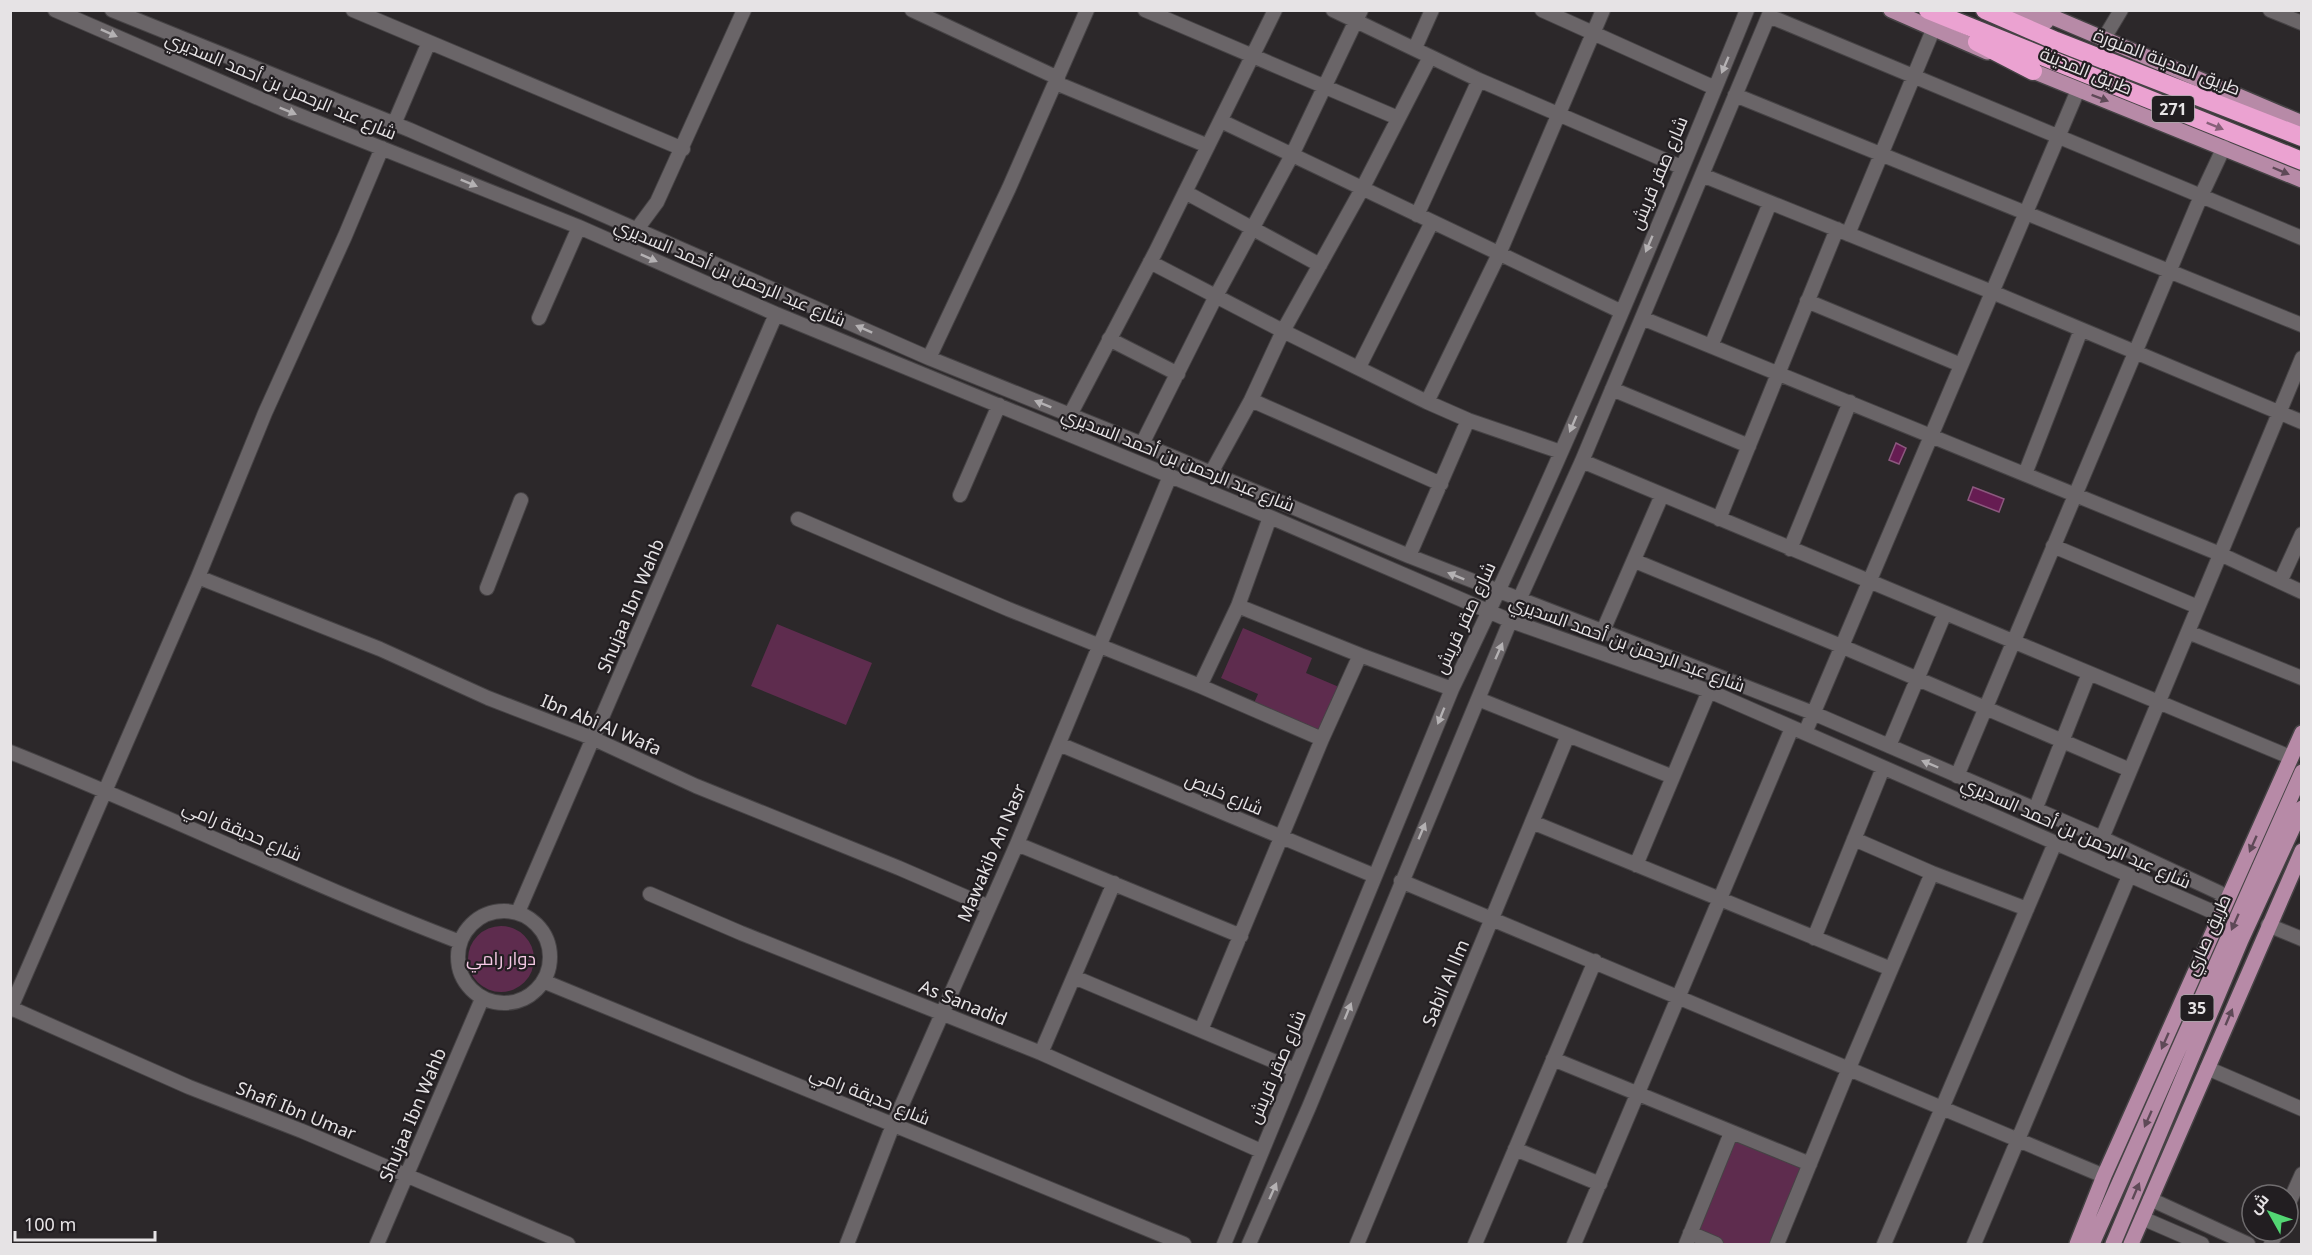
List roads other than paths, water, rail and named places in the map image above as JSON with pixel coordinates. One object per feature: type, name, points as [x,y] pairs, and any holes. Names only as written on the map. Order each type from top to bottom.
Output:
[{"type":"highway","points":[[1914,10],[2038,64]]},
{"type":"highway","name":"271","points":[[1928,10],[2038,64],[2301,161]]},
{"type":"highway","name":"طريق المدينة المنورة","points":[[1985,10],[2056,41],[2301,137]]},
{"type":"main road","name":"طريق المدينة","points":[[1891,10],[1933,30],[2038,64],[2078,90],[2301,180]]},
{"type":"main road","name":"طريق المدينة","points":[[2013,10],[2103,40]]},
{"type":"main road","name":"طريق المدينة","points":[[2036,10],[2301,123]]},
{"type":"main road","points":[[2077,1245],[2104,1176],[2265,815],[2298,766],[2301,733]]},
{"type":"main road","name":"طريق صاري","points":[[2092,1245],[2298,766]]},
{"type":"main road","name":"طريق صاري","points":[[2113,1245],[2241,940],[2301,808]]},
{"type":"main road","points":[[2131,1245],[2301,850]]},
{"type":"main road","points":[[2082,1245],[2084,1226]]},
{"type":"street","name":"شارع عبد الرحمن بن أحمد السديري","points":[[55,10],[286,110],[579,227],[776,314],[1270,517],[1511,621],[1709,691],[2211,911],[2226,906],[2220,893],[2102,838],[1813,713],[1497,592],[929,358],[394,124],[112,10]]},
{"type":"street","points":[[353,10],[683,149]]},
{"type":"street","points":[[638,229],[657,202],[683,149],[744,10]]},
{"type":"street","points":[[912,10],[1057,81],[1208,146]]},
{"type":"street","points":[[929,358],[1057,81],[1087,10]]},
{"type":"street","points":[[1145,10],[1398,118]]},
{"type":"street","points":[[1070,415],[1150,262],[1275,10]]},
{"type":"street","points":[[1333,10],[1358,16],[1430,57],[1479,80],[1682,167]]},
{"type":"street","points":[[1415,48],[1432,10]]},
{"type":"street","points":[[1542,10],[1715,88]]},
{"type":"street","points":[[1427,402],[1499,254],[1603,10]]},
{"type":"street","name":"شارع صقر قريش","points":[[1224,1245],[1452,689],[1490,612],[1561,452],[1747,10]]},
{"type":"street","points":[[2103,40],[2108,10]]},
{"type":"street","points":[[2103,40],[2121,10]]},
{"type":"street","points":[[2277,12],[2301,23]]},
{"type":"street","points":[[1249,1245],[1310,1107],[1401,880],[1519,600],[1582,461],[1770,13],[1912,76],[2301,238]]},
{"type":"street","points":[[1142,444],[1216,296],[1292,155],[1358,16]]},
{"type":"street","points":[[1719,519],[1807,301],[1881,154],[1933,30]]},
{"type":"street","points":[[1735,40],[1755,48]]},
{"type":"street","points":[[394,124],[429,42]]},
{"type":"street","points":[[1211,473],[1251,400],[1283,331],[1362,189],[1430,57]]},
{"type":"street","points":[[1417,215],[1479,80]]},
{"type":"street","points":[[1574,1245],[1720,899],[1798,731],[1813,713],[2078,90]]},
{"type":"street","points":[[1736,95],[2301,325]]},
{"type":"street","points":[[1221,121],[1620,311]]},
{"type":"street","points":[[1957,776],[2201,196],[2224,147]]},
{"type":"street","points":[[11,1009],[198,577],[265,413],[382,148]]},
{"type":"street","points":[[1702,175],[1992,292],[2301,422]]},
{"type":"street","points":[[507,198],[515,176]]},
{"type":"street","points":[[1185,192],[1320,265]]},
{"type":"street","points":[[1711,346],[1770,203]]},
{"type":"street","points":[[1359,367],[1432,222]]},
{"type":"street","points":[[539,318],[579,227]]},
{"type":"street","points":[[1150,262],[1427,402],[1468,420],[1561,452]]},
{"type":"street","points":[[1807,301],[1961,364]]},
{"type":"street","name":"Shujaa Ibn Wahb","points":[[518,912],[776,314]]},
{"type":"street","points":[[1642,318],[2220,554],[2301,592]]},
{"type":"street","points":[[2025,474],[2081,330]]},
{"type":"street","points":[[1109,339],[1178,374]]},
{"type":"street","points":[[1605,349],[1625,356]]},
{"type":"street","points":[[2102,838],[2301,358]]},
{"type":"street","points":[[1612,389],[1749,446]]},
{"type":"street","points":[[1251,400],[1441,484]]},
{"type":"street","points":[[1790,549],[1850,402]]},
{"type":"street","points":[[960,495],[999,405]]},
{"type":"street","points":[[1409,556],[1468,420]]},
{"type":"street","points":[[1582,461],[2159,701],[2298,766]]},
{"type":"street","name":"Mawakib An Nasr","points":[[847,1245],[893,1125],[1017,844],[1170,476]]},
{"type":"street","points":[[1602,633],[1662,495]]},
{"type":"street","points":[[487,588],[520,500]]},
{"type":"street","points":[[1200,686],[1238,606],[1270,517]]},
{"type":"street","points":[[798,519],[1322,739]]},
{"type":"street","points":[[2280,582],[2301,534]]},
{"type":"street","points":[[2053,546],[2198,607]]},
{"type":"street","points":[[1635,561],[1841,646],[2130,770]]},
{"type":"street","name":"Ibn Abi Al Wafa","points":[[198,577],[380,649],[488,698],[592,738],[696,786],[989,907]]},
{"type":"street","points":[[1238,606],[1360,656],[1452,689]]},
{"type":"street","points":[[1889,746],[1945,613]]},
{"type":"street","points":[[2188,632],[2301,678]]},
{"type":"street","points":[[1201,1030],[1322,739],[1360,656]]},
{"type":"street","points":[[2035,810],[2089,673]]},
{"type":"street","points":[[1636,865],[1709,691]]},
{"type":"street","points":[[1478,699],[1673,777]]},
{"type":"street","name":"Sabil Al llm","points":[[1357,1245],[1568,735]]},
{"type":"street","name":"شارع خليص","points":[[1059,744],[1375,876]]},
{"type":"street","name":"شارع حديقة رامي","points":[[10,752],[105,790],[393,916],[459,942]]},
{"type":"street","points":[[1814,938],[1883,768]]},
{"type":"street","points":[[1532,822],[1891,969]]},
{"type":"street","points":[[1854,839],[1932,873],[2027,909]]},
{"type":"street","points":[[2286,842],[2301,850]]},
{"type":"street","points":[[1884,1245],[2055,843]]},
{"type":"street","points":[[1017,844],[1240,936]]},
{"type":"street","points":[[2159,889],[2168,869]]},
{"type":"street","points":[[1777,1245],[1932,873]]},
{"type":"street","points":[[1974,1245],[2129,876]]},
{"type":"street","points":[[1401,880],[2104,1176]]},
{"type":"street","points":[[1041,1053],[1114,883]]},
{"type":"street","name":"As Sanadid","points":[[650,894],[741,933],[1041,1053],[1261,1151]]},
{"type":"street","points":[[500,910],[518,912],[537,923],[548,942],[550,964],[543,981],[525,999],[504,1004],[482,999],[469,989],[460,975],[457,958],[459,942],[468,926],[483,915],[500,910]]},
{"type":"street","points":[[2268,925],[2301,939]]},
{"type":"street","points":[[1475,1245],[1595,961]]},
{"type":"street","points":[[1074,977],[1295,1070]]},
{"type":"street","name":"شارع حديقة رامي","points":[[543,981],[1184,1245]]},
{"type":"street","name":"Shujaa Ibn Wahb","points":[[377,1245],[482,999]]},
{"type":"street","name":"Shafi Ibn Umar","points":[[11,1009],[189,1087],[568,1245]]},
{"type":"street","points":[[1553,1059],[1810,1164]]},
{"type":"street","points":[[2207,1068],[2301,1109]]},
{"type":"street","points":[[1716,1245],[1688,1239],[1731,1133]]},
{"type":"street","points":[[1515,1149],[1600,1184]]},
{"type":"street","points":[[2150,1199],[2248,1245]]},
{"type":"street","points":[[2142,1218],[2202,1245]]},
{"type":"park label","name":"دوار رامي","points":[[501,959]]}]
